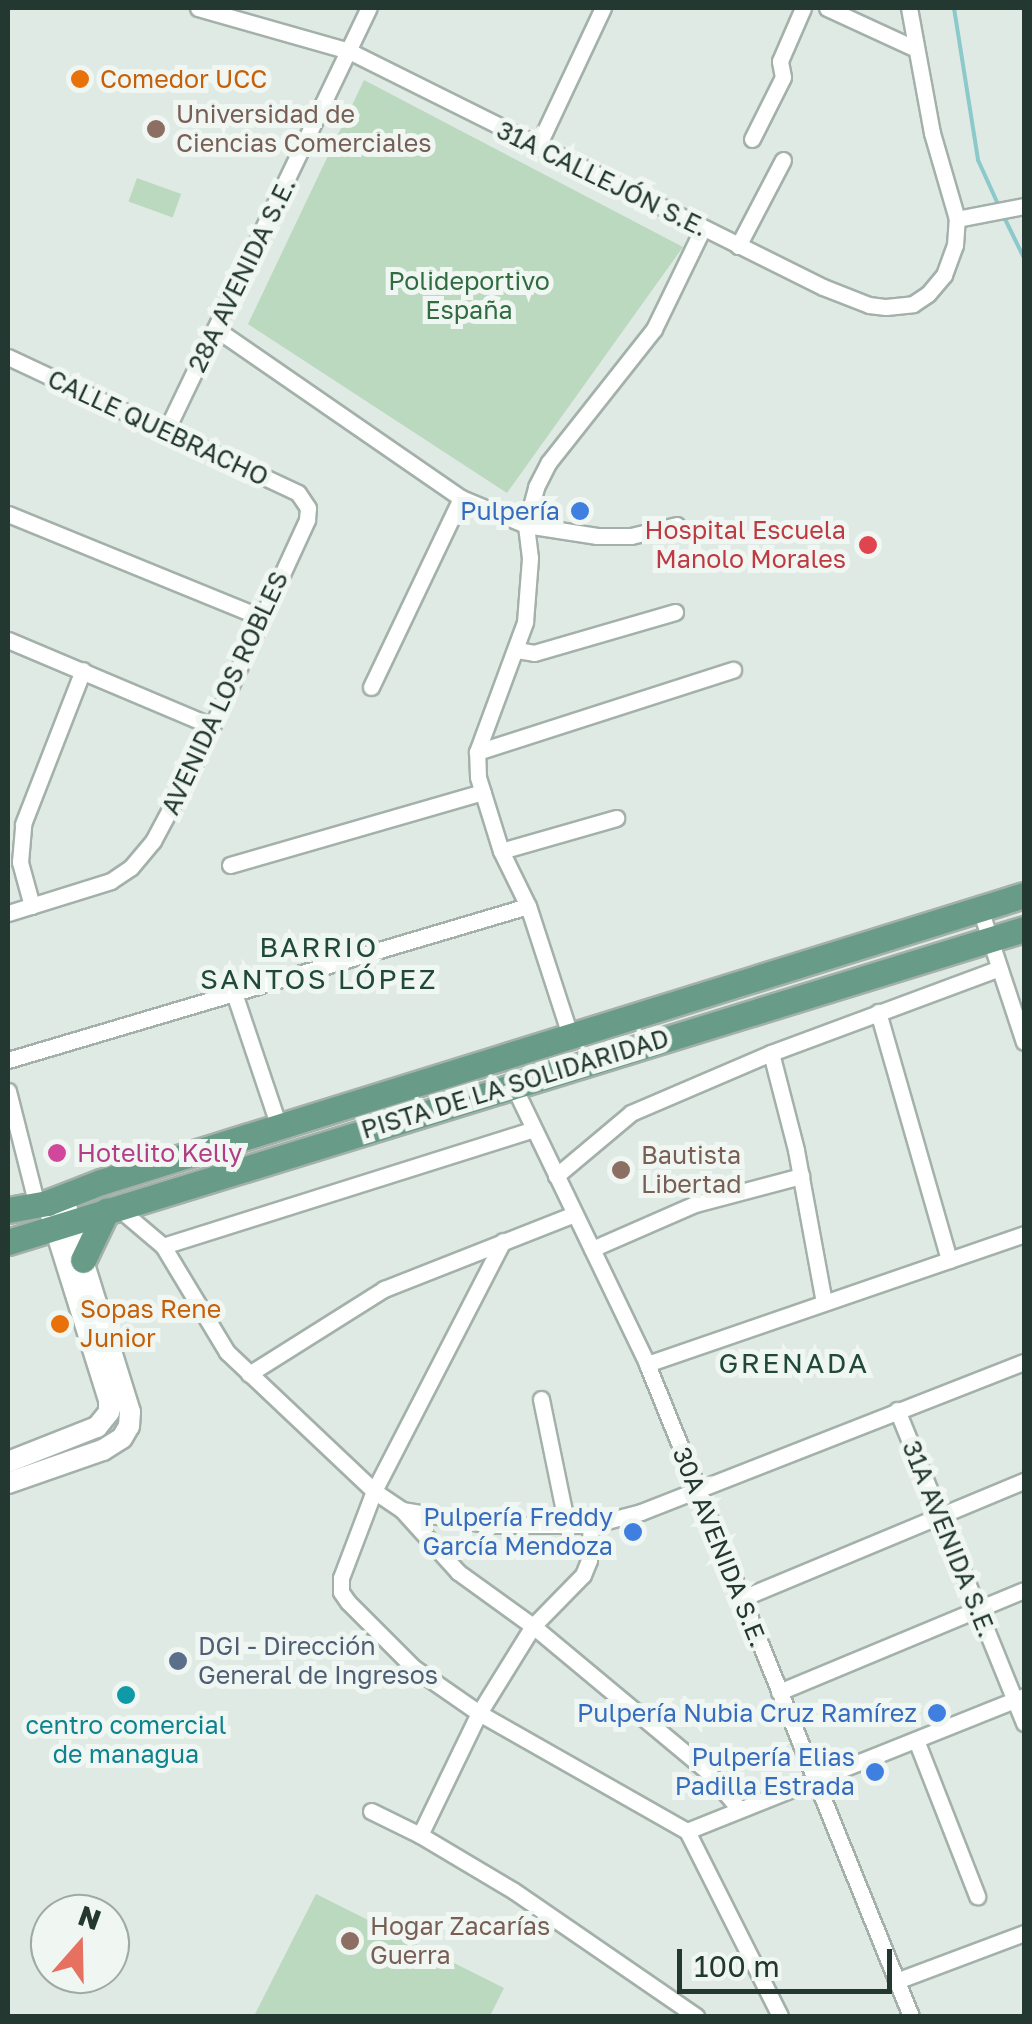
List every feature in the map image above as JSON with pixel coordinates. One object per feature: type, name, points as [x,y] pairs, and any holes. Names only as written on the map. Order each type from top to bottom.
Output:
[{"type":"main road","name":"PISTA DE LA SOLIDARIDAD","points":[[8,1242],[54,1209],[102,1182],[1024,894]]},
{"type":"main road","name":"PISTA DE LA SOLIDARIDAD","points":[[8,1208],[112,1208],[1024,929]]},
{"type":"main road","points":[[84,1260],[112,1208]]},
{"type":"street","name":"31A CALLEJÓN S.E.","points":[[198,8],[348,51],[536,148],[869,306],[913,304],[944,275],[955,245],[957,218]]},
{"type":"street","name":"28A AVENIDA S.E.","points":[[165,433],[369,8]]},
{"type":"street","points":[[536,148],[603,8]]},
{"type":"street","points":[[752,139],[782,77],[780,61],[803,8]]},
{"type":"street","points":[[827,8],[916,48]]},
{"type":"street","points":[[909,8],[932,133],[957,218],[1018,207]]},
{"type":"street","points":[[738,246],[784,160]]},
{"type":"street","points":[[570,1035],[528,906],[502,852],[482,792],[476,752],[517,650],[528,594],[530,558],[526,524],[536,487],[549,462],[654,330],[703,228]]},
{"type":"street","points":[[216,329],[461,498],[526,524],[596,536],[631,536],[677,525]]},
{"type":"street","name":"CALLE QUEBRACHO","points":[[8,357],[298,493],[306,501]]},
{"type":"street","points":[[371,686],[461,498]]},
{"type":"street","name":"AVENIDA LOS ROBLES","points":[[8,913],[111,880],[130,868],[174,807],[307,520],[306,501]]},
{"type":"street","points":[[8,514],[260,617]]},
{"type":"street","points":[[517,650],[534,654],[675,612]]},
{"type":"street","points":[[8,640],[212,726]]},
{"type":"street","points":[[32,906],[18,844],[84,670]]},
{"type":"street","points":[[476,752],[733,670]]},
{"type":"street","points":[[230,865],[482,792]]},
{"type":"street","points":[[502,852],[616,818]]},
{"type":"street","points":[[8,1060],[528,906]]},
{"type":"street","points":[[980,909],[1024,1042]]},
{"type":"street","points":[[556,1176],[631,1114],[771,1053],[999,968]]},
{"type":"street","points":[[234,993],[278,1128]]},
{"type":"street","points":[[878,1012],[949,1260]]},
{"type":"street","points":[[771,1053],[801,1176],[824,1302]]},
{"type":"street","name":"30A AVENIDA S.E.","points":[[513,1085],[647,1364],[912,2016]]},
{"type":"street","points":[[8,1091],[54,1209],[109,1400],[108,1412],[97,1427],[8,1462]]},
{"type":"street","points":[[163,1246],[533,1129]]},
{"type":"street","points":[[592,1250],[695,1204],[801,1176]]},
{"type":"street","points":[[112,1208],[163,1246],[227,1352],[249,1374],[374,1491],[402,1510],[458,1572],[533,1626],[706,1770],[740,1810]]},
{"type":"street","points":[[8,1483],[103,1450],[122,1438],[130,1426],[130,1412],[84,1260],[54,1209]]},
{"type":"street","points":[[249,1374],[384,1289],[574,1214]]},
{"type":"street","points":[[647,1364],[1024,1234]]},
{"type":"street","points":[[503,1241],[374,1491],[341,1578],[341,1592],[414,1668],[480,1713],[688,1831],[780,2016]]},
{"type":"street","points":[[402,1510],[492,1525],[591,1525],[641,1512],[1024,1362]]},
{"type":"street","points":[[541,1398],[567,1526]]},
{"type":"street","name":"31A AVENIDA S.E.","points":[[897,1410],[977,1610],[1020,1698],[1024,1723]]},
{"type":"street","points":[[740,1599],[1024,1481]]},
{"type":"street","points":[[420,1835],[480,1713],[533,1626],[583,1575],[589,1560],[591,1525]]},
{"type":"street","points":[[779,1692],[1024,1590]]},
{"type":"street","points":[[688,1831],[1020,1698]]},
{"type":"street","points":[[916,1740],[977,1896]]},
{"type":"street","points":[[371,1811],[514,1891],[696,2016]]},
{"type":"street","points":[[899,1980],[1024,1932]]},
{"type":"green space","name":"Polideportivo España","points":[[364,80],[683,247],[507,493],[248,324]]},
{"type":"green space","points":[[137,178],[181,194],[173,218],[128,201]]},
{"type":"green space","name":"Hogar Zacarías Guerra","points":[[316,1894],[504,1988],[490,2016],[254,2016]]},
{"type":"waterway","points":[[954,8],[978,160],[998,204]]},
{"type":"waterway","points":[[1002,213],[1024,258]]},
{"type":"place","name":"Comedor UCC","points":[[80,79]]},
{"type":"place","name":"Universidad de Ciencias Comerciales","points":[[156,129]]},
{"type":"place","name":"Pulpería","points":[[580,511]]},
{"type":"place","name":"Hospital Escuela Manolo Morales","points":[[868,545]]},
{"type":"place","name":"Hotelito Kelly","points":[[57,1153]]},
{"type":"place","name":"Bautista Libertad","points":[[621,1170]]},
{"type":"place","name":"Sopas Rene Junior","points":[[60,1324]]},
{"type":"place","name":"Pulpería Freddy García Mendoza","points":[[633,1532]]},
{"type":"place","name":"DGI - Dirección General de Ingresos","points":[[178,1661]]},
{"type":"place","name":"centro comercial de managua","points":[[126,1695]]},
{"type":"place","name":"Pulpería Nubia Cruz Ramírez","points":[[937,1713]]},
{"type":"place","name":"Pulpería Elias Padilla Estrada","points":[[875,1772]]},
{"type":"place","name":"Hogar Zacarías Guerra","points":[[350,1941]]},
{"type":"district","name":"BARRIO SANTOS LÓPEZ","points":[[319,963]]},
{"type":"district","name":"GRENADA","points":[[794,1363]]}]
